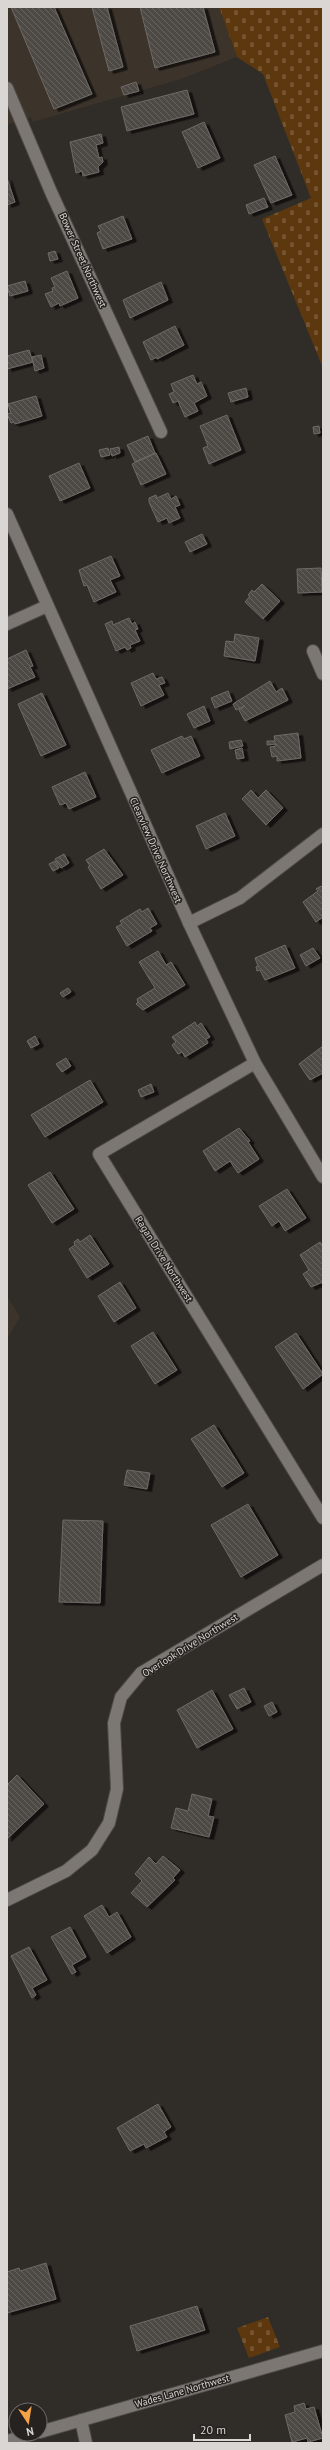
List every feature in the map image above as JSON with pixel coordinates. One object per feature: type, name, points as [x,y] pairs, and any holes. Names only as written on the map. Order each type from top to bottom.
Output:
[{"type":"street","name":"Bower Street Northwest","points":[[7,88],[52,192],[161,432]]},
{"type":"street","name":"Clearview Drive Northwest","points":[[7,514],[189,923],[255,1063],[323,1177]]},
{"type":"street","points":[[7,624],[47,606]]},
{"type":"street","points":[[313,651],[323,674]]},
{"type":"street","points":[[189,923],[240,898],[323,834]]},
{"type":"street","name":"Ragan Drive Northwest","points":[[255,1063],[99,1154],[323,1518]]},
{"type":"street","name":"Overlook Drive Northwest","points":[[7,1900],[66,1871],[92,1850],[109,1822],[117,1789],[114,1723],[121,1697],[141,1673],[323,1565]]},
{"type":"street","name":"Wades Lane Northwest","points":[[48,2430],[323,2351]]},
{"type":"street","points":[[81,2420],[86,2443]]},
{"type":"shaded area","points":[[7,7],[219,7],[237,57],[181,79],[33,122],[31,117],[7,125]]},
{"type":"shaded area","points":[[7,1296],[20,1317],[7,1339]]},
{"type":"green space","points":[[219,7],[323,7],[323,368],[262,219],[311,198],[263,74],[237,57]]},
{"type":"green space","points":[[268,2317],[280,2347],[249,2358],[237,2328]]},
{"type":"building","points":[[11,7],[54,7],[92,94],[54,109]]},
{"type":"building","points":[[92,7],[107,7],[123,67],[109,71]]},
{"type":"building","points":[[140,7],[203,7],[215,52],[155,68]]},
{"type":"building","points":[[136,82],[139,91],[124,95],[121,87]]},
{"type":"building","points":[[187,90],[194,114],[127,131],[121,107]]},
{"type":"building","points":[[204,122],[220,158],[198,168],[182,132]]},
{"type":"building","points":[[101,134],[103,143],[96,145],[99,158],[102,157],[103,162],[98,167],[99,172],[83,176],[82,171],[76,173],[70,142]]},
{"type":"building","points":[[275,156],[292,195],[271,203],[254,165]]},
{"type":"building","points":[[7,178],[15,202],[7,205]]},
{"type":"building","points":[[264,198],[268,207],[249,214],[246,205]]},
{"type":"building","points":[[123,216],[132,239],[103,249],[97,233],[101,231],[98,226]]},
{"type":"building","points":[[55,251],[58,259],[50,261],[48,253]]},
{"type":"building","points":[[67,271],[78,298],[60,306],[59,303],[51,307],[45,294],[53,291],[52,288],[55,287],[51,278]]},
{"type":"building","points":[[25,281],[28,291],[10,296],[7,286]]},
{"type":"building","points":[[161,282],[168,300],[130,318],[123,300]]},
{"type":"building","points":[[175,326],[184,345],[157,359],[157,357],[151,360],[143,342]]},
{"type":"building","points":[[29,350],[33,362],[7,369],[7,356]]},
{"type":"building","points":[[41,355],[44,368],[35,371],[32,357]]},
{"type":"building","points":[[193,375],[197,384],[201,382],[207,396],[194,403],[198,411],[185,417],[178,401],[173,403],[169,394],[174,392],[171,384]]},
{"type":"building","points":[[246,388],[248,397],[231,402],[228,393]]},
{"type":"building","points":[[36,396],[42,416],[15,424],[14,422],[11,423],[7,414],[11,413],[8,404]]},
{"type":"building","points":[[227,415],[241,450],[209,464],[203,448],[208,446],[200,426]]},
{"type":"building","points":[[319,426],[320,433],[314,434],[313,427]]},
{"type":"building","points":[[148,436],[155,453],[135,462],[127,445]]},
{"type":"building","points":[[119,447],[120,453],[112,456],[110,449]]},
{"type":"building","points":[[108,448],[110,455],[101,457],[99,450]]},
{"type":"building","points":[[156,453],[166,474],[141,485],[132,464]]},
{"type":"building","points":[[79,463],[90,488],[60,501],[49,476]]},
{"type":"building","points":[[168,493],[171,499],[176,496],[180,505],[175,507],[180,518],[169,523],[167,518],[158,522],[149,502],[149,498],[156,495],[157,498]]},
{"type":"building","points":[[202,534],[207,544],[190,552],[185,542]]},
{"type":"building","points":[[111,556],[120,576],[110,580],[116,592],[94,602],[87,585],[84,586],[79,570]]},
{"type":"building","points":[[321,568],[322,592],[298,593],[297,569]]},
{"type":"building","points":[[262,584],[280,601],[263,619],[245,602],[250,596],[248,595],[252,590],[254,592]]},
{"type":"building","points":[[129,618],[132,624],[135,622],[138,629],[135,630],[140,641],[130,645],[131,648],[127,650],[125,647],[116,651],[105,624],[112,621],[113,625]]},
{"type":"building","points":[[235,634],[259,638],[255,661],[224,656],[226,641],[234,642]]},
{"type":"building","points":[[26,650],[33,666],[30,667],[35,677],[7,689],[7,659]]},
{"type":"building","points":[[153,673],[156,679],[162,677],[165,683],[159,685],[164,695],[141,706],[131,683]]},
{"type":"building","points":[[270,681],[276,692],[282,688],[288,700],[245,721],[239,710],[245,706],[236,710],[233,704]]},
{"type":"building","points":[[228,691],[232,701],[215,708],[211,698]]},
{"type":"building","points":[[42,693],[66,745],[41,756],[18,704]]},
{"type":"building","points":[[204,706],[210,721],[194,728],[187,714]]},
{"type":"building","points":[[298,733],[301,758],[277,761],[277,756],[272,757],[270,747],[276,746],[276,744],[267,745],[267,741],[275,741],[274,736]]},
{"type":"building","points":[[182,736],[184,739],[191,736],[200,756],[162,773],[151,750]]},
{"type":"building","points":[[241,740],[243,746],[230,749],[229,742]]},
{"type":"building","points":[[242,748],[244,758],[237,759],[235,750]]},
{"type":"building","points":[[85,772],[96,797],[69,809],[66,803],[60,805],[52,787]]},
{"type":"building","points":[[251,790],[258,798],[266,790],[283,808],[266,825],[242,799]]},
{"type":"building","points":[[225,813],[235,836],[206,849],[196,826]]},
{"type":"building","points":[[104,849],[123,875],[101,889],[88,867],[90,866],[86,860]]},
{"type":"building","points":[[64,854],[69,863],[61,868],[55,859]]},
{"type":"building","points":[[55,861],[59,868],[53,871],[49,864]]},
{"type":"building","points":[[321,886],[323,888],[323,917],[316,922],[303,902],[318,891],[316,889]]},
{"type":"building","points":[[148,908],[157,924],[150,928],[152,931],[127,946],[116,927],[122,924],[120,921],[140,909],[142,912]]},
{"type":"building","points":[[285,945],[295,968],[265,980],[260,970],[257,971],[256,967],[258,966],[255,958]]},
{"type":"building","points":[[313,948],[320,958],[306,966],[300,955]]},
{"type":"building","points":[[158,951],[166,965],[171,962],[185,985],[143,1010],[136,1004],[138,1002],[137,999],[155,988],[139,962]]},
{"type":"building","points":[[68,988],[71,992],[63,997],[60,993]]},
{"type":"building","points":[[195,1022],[197,1026],[201,1023],[210,1037],[206,1039],[208,1043],[185,1057],[182,1052],[178,1054],[172,1045],[176,1042],[172,1037]]},
{"type":"building","points":[[35,1036],[39,1044],[31,1048],[27,1041]]},
{"type":"building","points":[[323,1046],[323,1073],[310,1080],[299,1064]]},
{"type":"building","points":[[66,1058],[71,1066],[62,1072],[56,1064]]},
{"type":"building","points":[[90,1080],[103,1102],[45,1137],[31,1115]]},
{"type":"building","points":[[151,1084],[154,1092],[141,1097],[138,1090]]},
{"type":"building","points":[[239,1128],[250,1141],[248,1142],[259,1159],[238,1173],[230,1161],[215,1171],[203,1151]]},
{"type":"building","points":[[50,1172],[74,1209],[52,1223],[28,1185]]},
{"type":"building","points":[[287,1189],[306,1218],[285,1231],[279,1221],[272,1226],[259,1206]]},
{"type":"building","points":[[90,1235],[109,1264],[87,1278],[69,1249],[75,1245],[74,1242],[78,1239],[80,1242]]},
{"type":"building","points":[[320,1242],[323,1246],[323,1282],[311,1287],[303,1274],[309,1270],[300,1255]]},
{"type":"building","points":[[120,1282],[136,1308],[114,1322],[98,1296]]},
{"type":"building","points":[[153,1332],[177,1370],[155,1384],[131,1346]]},
{"type":"building","points":[[296,1333],[323,1374],[303,1389],[275,1347]]},
{"type":"building","points":[[214,1425],[244,1473],[222,1487],[191,1439]]},
{"type":"building","points":[[127,1470],[150,1473],[147,1489],[124,1485]]},
{"type":"building","points":[[248,1504],[278,1555],[241,1577],[211,1525]]},
{"type":"building","points":[[63,1520],[103,1521],[100,1603],[59,1602]]},
{"type":"building","points":[[244,1688],[251,1702],[237,1709],[229,1695]]},
{"type":"building","points":[[212,1690],[233,1729],[197,1748],[177,1710]]},
{"type":"building","points":[[272,1702],[277,1712],[269,1716],[264,1706]]},
{"type":"building","points":[[17,1775],[44,1804],[7,1839],[7,1785]]},
{"type":"building","points":[[192,1794],[212,1799],[208,1816],[214,1817],[209,1837],[171,1828],[176,1808],[188,1811]]},
{"type":"building","points":[[163,1856],[180,1870],[173,1878],[175,1880],[147,1907],[131,1893],[142,1881],[135,1874],[149,1857],[156,1864]]},
{"type":"building","points":[[102,1905],[109,1917],[117,1912],[131,1937],[107,1953],[84,1916]]},
{"type":"building","points":[[70,1927],[86,1957],[72,1965],[76,1972],[72,1974],[51,1937]]},
{"type":"building","points":[[29,1947],[47,1980],[32,1988],[36,1995],[32,1998],[11,1956]]},
{"type":"building","points":[[158,2104],[171,2127],[164,2132],[167,2137],[146,2148],[144,2144],[130,2151],[117,2128]]},
{"type":"building","points":[[46,2263],[56,2299],[7,2313],[7,2272],[19,2268],[20,2271]]},
{"type":"building","points":[[197,2306],[205,2330],[137,2351],[130,2326]]},
{"type":"building","points":[[304,2403],[306,2409],[314,2407],[323,2438],[308,2442],[307,2438],[292,2442],[285,2415],[295,2412],[294,2406]]}]
